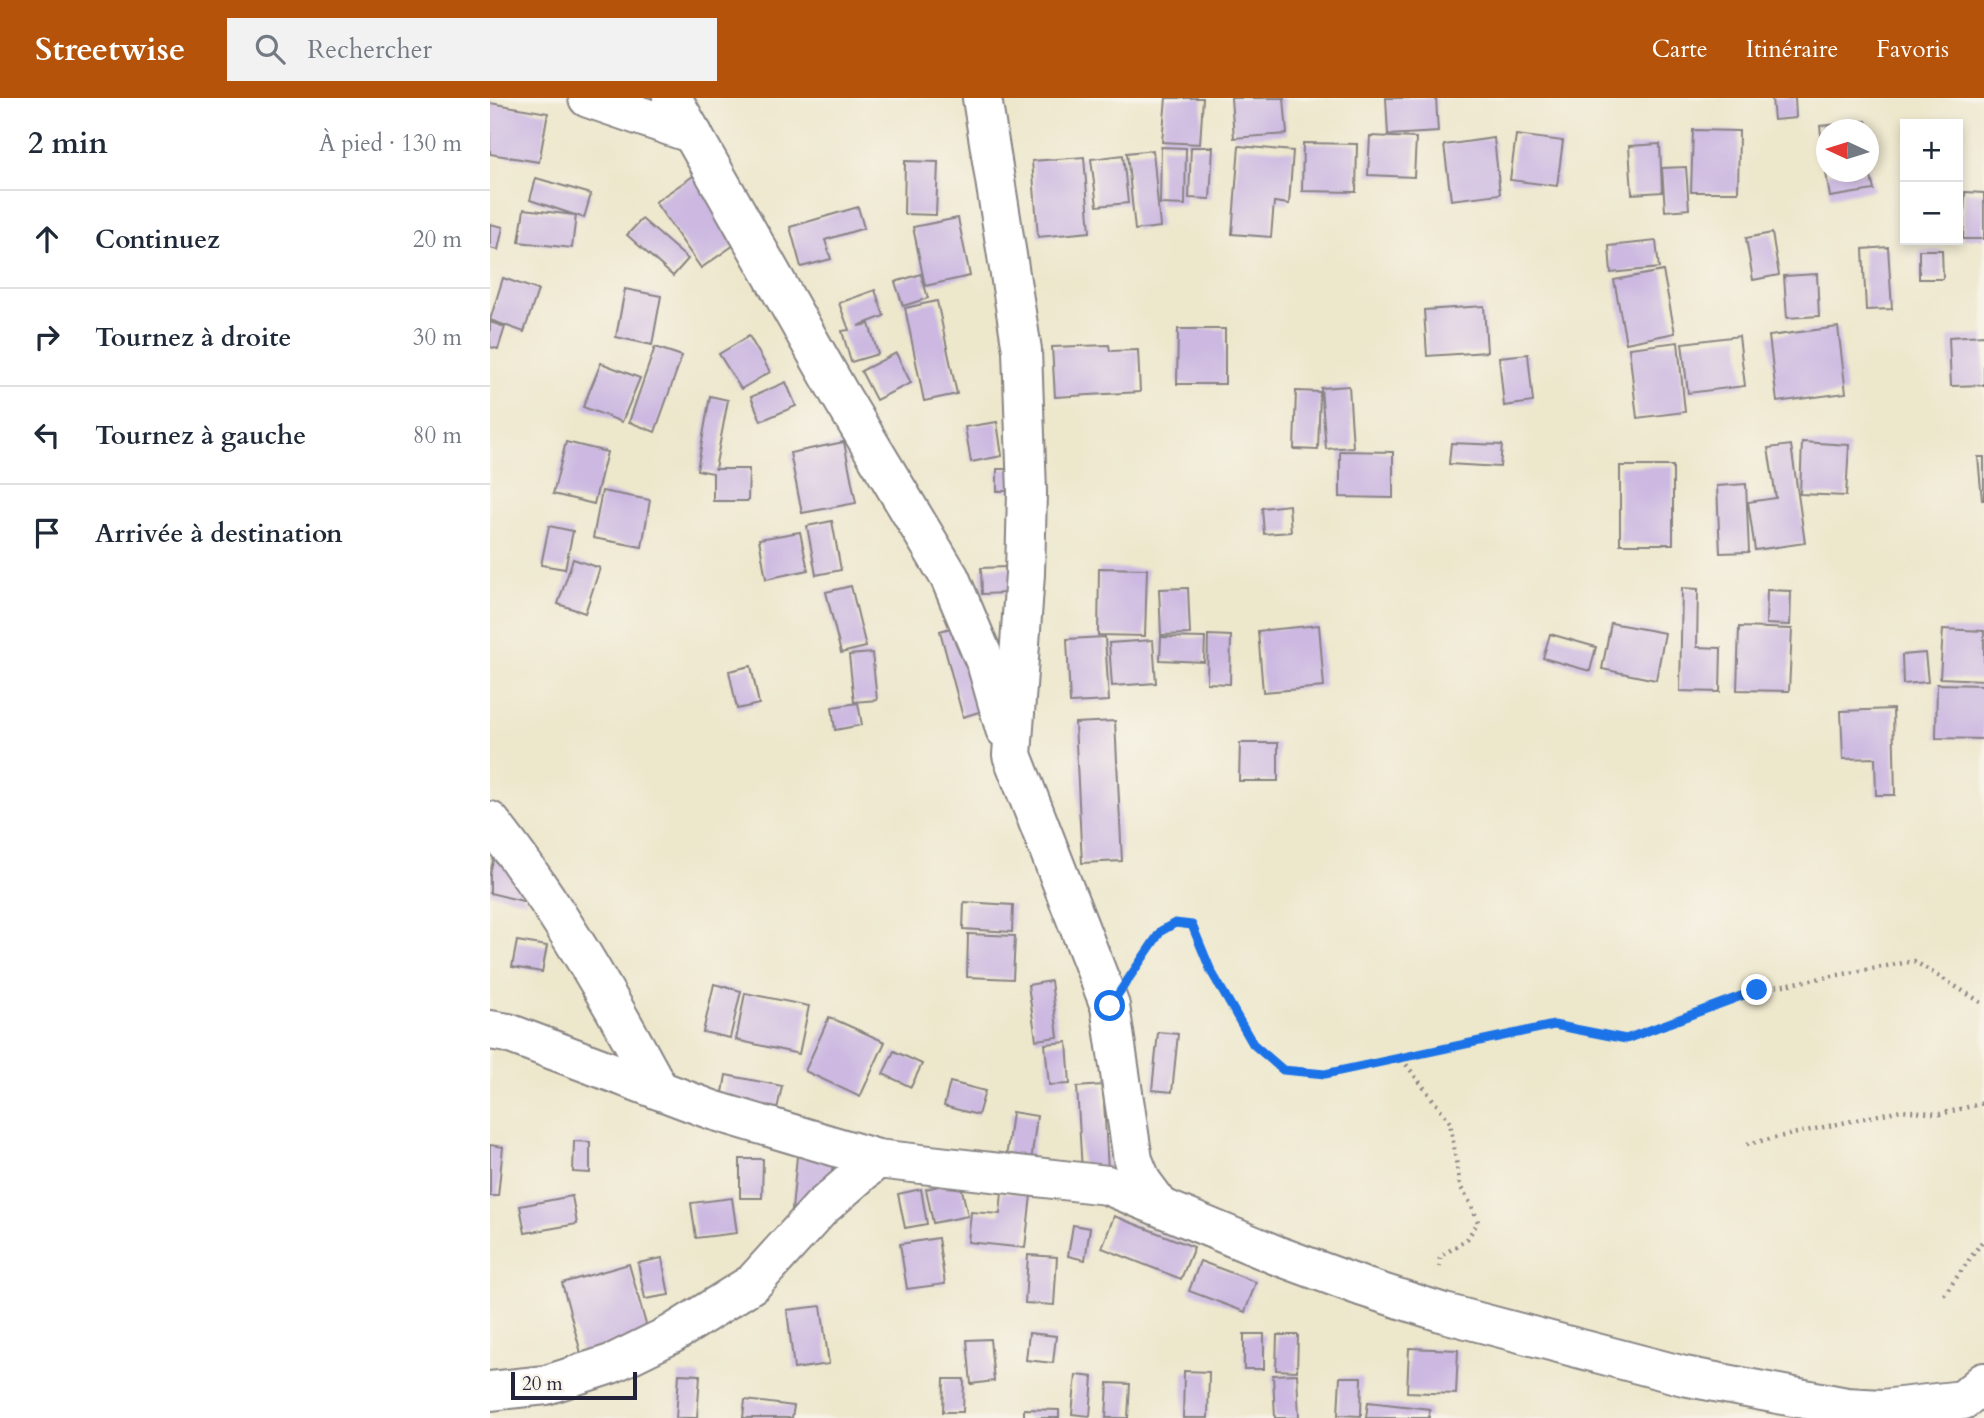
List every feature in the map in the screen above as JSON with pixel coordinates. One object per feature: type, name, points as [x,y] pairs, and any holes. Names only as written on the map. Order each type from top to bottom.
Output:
[{"type":"street","points":[[589,98],[693,134]]},
{"type":"street","points":[[672,98],[839,393],[950,578],[986,666],[1012,755],[1110,1006],[1133,1160],[1142,1182],[1159,1205]]},
{"type":"street","points":[[982,98],[1022,350],[1025,560],[1012,755]]},
{"type":"street","points":[[490,821],[519,857],[606,992],[660,1090]]},
{"type":"street","points":[[490,1030],[508,1033],[712,1110],[877,1158],[1107,1185],[1276,1255],[1444,1313],[1684,1376],[1846,1407],[1918,1408],[1970,1400]]},
{"type":"street","points":[[490,1391],[546,1385],[611,1364],[672,1334],[753,1283],[821,1208],[877,1158]]},
{"type":"path","points":[[1110,1006],[1161,931],[1175,923],[1192,925],[1211,971],[1253,1044],[1283,1070],[1325,1074],[1554,1025],[1626,1039],[1757,990],[1914,961],[1984,1004]]},
{"type":"path","points":[[1402,1059],[1450,1122],[1460,1186],[1478,1223],[1467,1239],[1440,1257],[1444,1313]]},
{"type":"path","points":[[1747,1144],[1901,1110],[1940,1114],[1984,1103]]},
{"type":"path","points":[[1944,1295],[1984,1239]]},
{"type":"building","points":[[1166,98],[1203,98],[1200,144],[1162,142]]},
{"type":"building","points":[[1231,98],[1284,98],[1287,134],[1234,138]]},
{"type":"building","points":[[1386,98],[1436,98],[1438,132],[1388,135]]},
{"type":"building","points":[[1772,98],[1795,98],[1796,118],[1774,120]]},
{"type":"building","points":[[490,103],[548,113],[539,162],[490,154]]},
{"type":"building","points":[[1693,130],[1739,131],[1738,192],[1691,192]]},
{"type":"building","points":[[1516,135],[1563,141],[1557,186],[1510,180]]},
{"type":"building","points":[[1370,136],[1416,138],[1414,177],[1368,175]]},
{"type":"building","points":[[1494,138],[1500,194],[1451,200],[1444,145]]},
{"type":"building","points":[[1303,143],[1357,144],[1356,192],[1302,191]]},
{"type":"building","points":[[1660,144],[1662,192],[1632,194],[1629,146]]},
{"type":"building","points":[[1239,146],[1293,151],[1289,204],[1274,202],[1271,237],[1232,234]]},
{"type":"building","points":[[1161,147],[1186,148],[1185,205],[1160,204]]},
{"type":"building","points":[[1191,147],[1213,147],[1210,199],[1189,198]]},
{"type":"building","points":[[1153,150],[1160,227],[1135,230],[1127,153]]},
{"type":"building","points":[[1123,155],[1128,203],[1097,206],[1091,159]]},
{"type":"building","points":[[1084,157],[1090,232],[1038,237],[1032,161]]},
{"type":"building","points":[[905,161],[938,162],[936,215],[904,214]]},
{"type":"building","points":[[1686,167],[1689,209],[1665,211],[1662,168]]},
{"type":"building","points":[[702,170],[747,236],[701,268],[655,202]]},
{"type":"building","points":[[536,178],[591,194],[584,218],[576,215],[572,248],[519,242],[524,209],[575,215],[530,200]]},
{"type":"building","points":[[1828,182],[1872,182],[1874,190],[1830,197]]},
{"type":"building","points":[[1965,192],[1984,193],[1984,239],[1963,239]]},
{"type":"building","points":[[858,207],[864,228],[825,240],[831,259],[801,267],[790,227]]},
{"type":"building","points":[[958,218],[970,276],[925,286],[913,227]]},
{"type":"building","points":[[642,219],[688,259],[673,276],[627,235]]},
{"type":"building","points":[[490,224],[503,227],[498,250],[490,248]]},
{"type":"building","points":[[1772,233],[1779,275],[1753,280],[1746,238]]},
{"type":"building","points":[[1656,241],[1659,268],[1611,273],[1609,246]]},
{"type":"building","points":[[1888,247],[1892,309],[1866,310],[1863,249]]},
{"type":"building","points":[[1919,250],[1942,250],[1943,279],[1919,279]]},
{"type":"building","points":[[1663,271],[1675,333],[1626,343],[1614,280]]},
{"type":"building","points":[[921,274],[928,298],[903,306],[895,282]]},
{"type":"building","points":[[1817,274],[1819,316],[1787,318],[1784,276]]},
{"type":"building","points":[[503,278],[538,290],[524,332],[490,320]]},
{"type":"building","points":[[625,289],[661,296],[652,345],[616,337]]},
{"type":"building","points":[[875,290],[884,316],[858,326],[869,324],[878,354],[851,362],[842,331],[849,330],[839,303]]},
{"type":"building","points":[[937,301],[957,394],[924,401],[905,308]]},
{"type":"building","points":[[1484,306],[1487,352],[1427,356],[1424,310]]},
{"type":"building","points":[[490,322],[505,327],[498,349],[490,347]]},
{"type":"building","points":[[1838,327],[1846,393],[1777,402],[1769,336]]},
{"type":"building","points":[[1178,329],[1225,329],[1225,384],[1177,384]]},
{"type":"building","points":[[1984,335],[1984,385],[1951,386],[1949,337]]},
{"type":"building","points":[[749,336],[770,372],[741,389],[719,354]]},
{"type":"building","points":[[1739,336],[1745,386],[1688,393],[1682,343]]},
{"type":"building","points":[[1678,342],[1685,412],[1637,418],[1629,348]]},
{"type":"building","points":[[1109,345],[1110,351],[1138,350],[1140,392],[1055,397],[1052,347]]},
{"type":"building","points":[[655,347],[682,356],[655,432],[629,422]]},
{"type":"building","points":[[896,353],[911,383],[876,400],[861,371]]},
{"type":"building","points":[[1528,354],[1533,402],[1504,406],[1499,357]]},
{"type":"building","points":[[601,363],[640,378],[622,422],[583,407]]},
{"type":"building","points":[[786,382],[796,406],[761,421],[751,397]]},
{"type":"building","points":[[1349,386],[1353,447],[1326,449],[1321,388]]},
{"type":"building","points":[[1296,391],[1320,392],[1318,450],[1294,449]]},
{"type":"building","points":[[710,396],[728,400],[715,469],[749,469],[748,501],[713,501],[713,473],[697,470]]},
{"type":"building","points":[[997,422],[1002,456],[971,462],[965,427]]},
{"type":"building","points":[[566,442],[607,452],[594,504],[553,494]]},
{"type":"building","points":[[844,442],[856,503],[802,513],[790,453]]},
{"type":"building","points":[[1802,442],[1849,445],[1846,496],[1800,494]]},
{"type":"building","points":[[1451,443],[1502,445],[1500,467],[1449,464]]},
{"type":"building","points":[[1791,445],[1805,543],[1755,550],[1748,502],[1776,498],[1768,448]]},
{"type":"building","points":[[1340,451],[1393,452],[1393,498],[1340,497]]},
{"type":"building","points":[[1978,457],[1984,457],[1984,500],[1982,500]]},
{"type":"building","points":[[1620,466],[1673,466],[1673,544],[1620,544]]},
{"type":"building","points":[[997,469],[1027,469],[1028,491],[997,491]]},
{"type":"building","points":[[1746,484],[1749,552],[1720,553],[1717,486]]},
{"type":"building","points":[[602,491],[650,500],[642,547],[593,538]]},
{"type":"building","points":[[1289,505],[1291,532],[1264,534],[1262,508]]},
{"type":"building","points":[[832,521],[841,570],[816,575],[807,526]]},
{"type":"building","points":[[549,526],[573,531],[565,569],[541,565]]},
{"type":"building","points":[[800,532],[808,570],[766,579],[759,539]]},
{"type":"building","points":[[573,559],[600,568],[585,613],[558,604]]},
{"type":"building","points":[[1032,566],[1033,592],[982,594],[981,568]]},
{"type":"building","points":[[1099,568],[1147,569],[1145,636],[1098,635]]},
{"type":"building","points":[[851,586],[866,647],[841,653],[826,592]]},
{"type":"building","points":[[1188,588],[1190,634],[1161,635],[1159,589]]},
{"type":"building","points":[[1682,588],[1698,589],[1697,647],[1721,648],[1720,692],[1680,691]]},
{"type":"building","points":[[1767,590],[1791,591],[1790,625],[1766,624]]},
{"type":"building","points":[[1611,623],[1665,633],[1656,680],[1602,669]]},
{"type":"building","points":[[961,625],[985,710],[963,717],[940,631]]},
{"type":"building","points":[[1319,625],[1324,687],[1263,692],[1258,631]]},
{"type":"building","points":[[1739,627],[1792,629],[1789,691],[1737,690]]},
{"type":"building","points":[[1943,629],[1984,631],[1984,680],[1940,678]]},
{"type":"building","points":[[1550,634],[1596,647],[1590,671],[1543,658]]},
{"type":"building","points":[[1208,635],[1231,636],[1230,684],[1207,683]]},
{"type":"building","points":[[1105,637],[1109,701],[1070,703],[1067,639]]},
{"type":"building","points":[[1161,637],[1205,638],[1204,662],[1160,660]]},
{"type":"building","points":[[1153,640],[1156,683],[1112,686],[1109,643]]},
{"type":"building","points":[[872,653],[877,700],[854,702],[849,655]]},
{"type":"building","points":[[1925,653],[1928,682],[1903,684],[1902,655]]},
{"type":"building","points":[[751,666],[759,704],[737,709],[729,671]]},
{"type":"building","points":[[1937,684],[1984,685],[1984,739],[1936,738]]},
{"type":"building","points":[[858,703],[862,725],[835,730],[832,707]]},
{"type":"building","points":[[1893,709],[1895,795],[1876,795],[1875,758],[1843,759],[1841,711]]},
{"type":"building","points":[[1115,721],[1122,861],[1082,863],[1075,723]]},
{"type":"building","points":[[1240,743],[1278,743],[1278,781],[1239,781]]},
{"type":"building","points":[[497,845],[527,902],[490,893],[490,873]]},
{"type":"building","points":[[964,902],[1013,905],[1012,932],[963,929]]},
{"type":"building","points":[[968,934],[1015,936],[1013,979],[967,977]]},
{"type":"building","points":[[517,941],[547,946],[542,972],[512,967]]},
{"type":"building","points":[[1051,981],[1058,1037],[1036,1040],[1028,985]]},
{"type":"building","points":[[714,984],[741,991],[730,1038],[703,1032]]},
{"type":"building","points":[[745,993],[809,1006],[799,1054],[736,1040]]},
{"type":"building","points":[[829,1017],[885,1042],[860,1097],[805,1071]]},
{"type":"building","points":[[1158,1032],[1178,1034],[1172,1092],[1152,1090]]},
{"type":"building","points":[[1067,1042],[1070,1084],[1049,1085],[1045,1044]]},
{"type":"building","points":[[894,1051],[922,1064],[911,1087],[883,1074]]},
{"type":"building","points":[[726,1075],[782,1086],[776,1114],[721,1104]]},
{"type":"building","points":[[950,1082],[985,1091],[978,1115],[944,1106]]},
{"type":"building","points":[[1103,1085],[1108,1170],[1082,1171],[1077,1087]]},
{"type":"building","points":[[1012,1112],[1037,1116],[1031,1162],[1006,1159]]},
{"type":"building","points":[[574,1141],[590,1142],[590,1173],[573,1172]]},
{"type":"building","points":[[490,1145],[503,1147],[498,1196],[490,1196]]},
{"type":"building","points":[[797,1156],[833,1160],[827,1224],[791,1220]]},
{"type":"building","points":[[740,1159],[763,1159],[762,1198],[740,1198]]},
{"type":"building","points":[[960,1181],[968,1216],[933,1223],[926,1189]]},
{"type":"building","points":[[921,1189],[927,1224],[905,1228],[898,1194]]},
{"type":"building","points":[[1002,1192],[1031,1195],[1025,1248],[968,1242],[971,1212],[1000,1214]]},
{"type":"building","points":[[572,1196],[577,1224],[525,1233],[520,1206]]},
{"type":"building","points":[[732,1198],[737,1233],[696,1238],[691,1203]]},
{"type":"building","points":[[1114,1216],[1194,1247],[1181,1279],[1102,1248]]},
{"type":"building","points":[[1073,1225],[1090,1228],[1085,1260],[1068,1256]]},
{"type":"building","points":[[938,1238],[945,1284],[907,1289],[900,1244]]},
{"type":"building","points":[[1028,1255],[1057,1257],[1054,1305],[1025,1303]]},
{"type":"building","points":[[662,1258],[669,1295],[645,1299],[638,1263]]},
{"type":"building","points":[[1200,1261],[1256,1282],[1245,1312],[1189,1291]]},
{"type":"building","points":[[629,1264],[649,1335],[581,1353],[562,1283]]},
{"type":"building","points":[[821,1306],[829,1364],[794,1369],[787,1310]]},
{"type":"building","points":[[1029,1333],[1056,1336],[1053,1363],[1026,1360]]},
{"type":"building","points":[[1244,1334],[1264,1334],[1264,1369],[1244,1369]]},
{"type":"building","points":[[1277,1335],[1298,1335],[1297,1371],[1276,1370]]},
{"type":"building","points":[[990,1339],[994,1381],[971,1384],[967,1340]]},
{"type":"building","points":[[1409,1348],[1458,1350],[1456,1394],[1407,1392]]},
{"type":"building","points":[[1184,1371],[1209,1372],[1208,1418],[1183,1418]]},
{"type":"building","points":[[679,1374],[700,1375],[697,1418],[676,1418]]},
{"type":"building","points":[[1297,1374],[1299,1418],[1275,1418],[1273,1375]]},
{"type":"building","points":[[1076,1375],[1093,1377],[1090,1416],[1072,1414]]},
{"type":"building","points":[[1340,1377],[1362,1377],[1361,1416],[1338,1415]]},
{"type":"building","points":[[944,1379],[964,1379],[963,1412],[943,1412]]},
{"type":"building","points":[[1108,1383],[1130,1384],[1128,1418],[1106,1418]]},
{"type":"building","points":[[745,1400],[794,1406],[792,1418],[743,1418]]},
{"type":"building","points":[[1368,1402],[1430,1409],[1429,1418],[1366,1418]]},
{"type":"building","points":[[1024,1409],[1059,1410],[1059,1418],[1024,1418]]},
{"type":"route","points":[[1110,1006],[1161,931],[1175,923],[1192,925],[1211,971],[1253,1044],[1283,1070],[1325,1074],[1554,1025],[1626,1039],[1757,990]]}]
